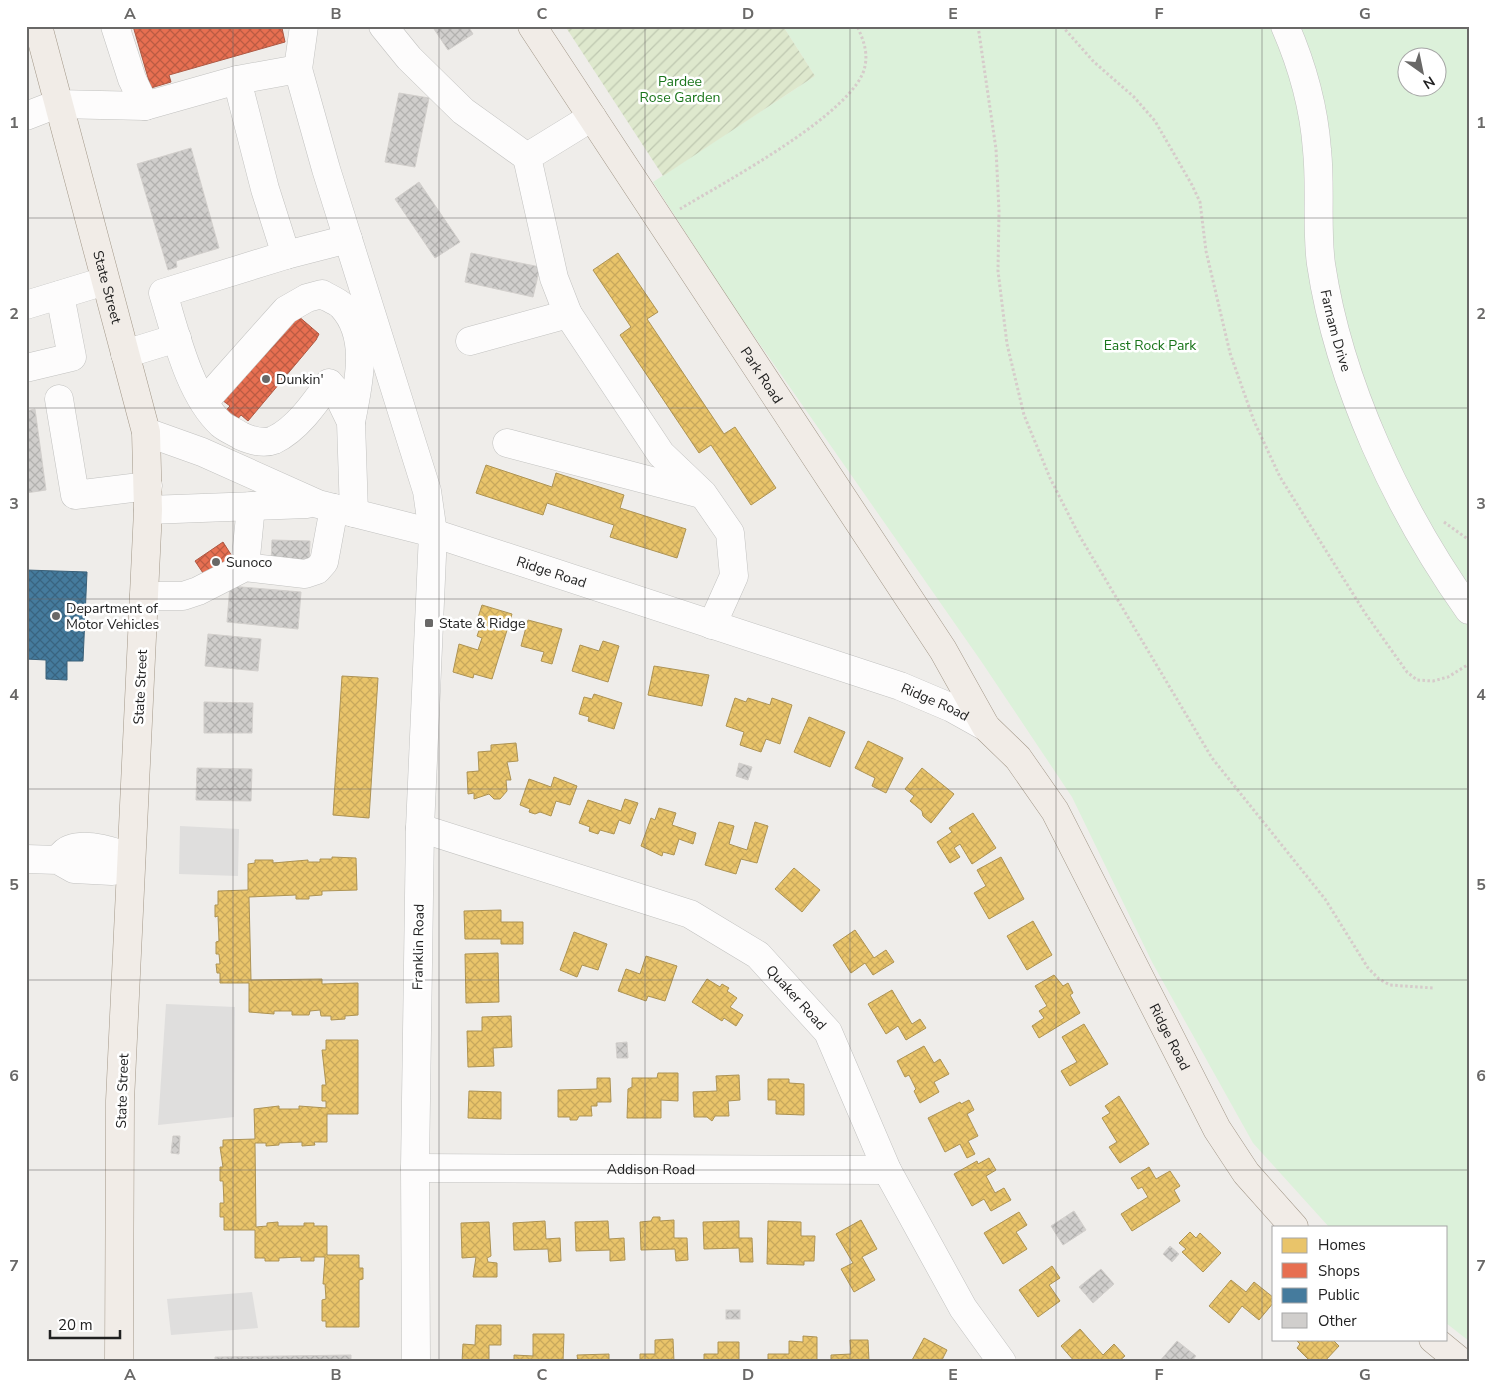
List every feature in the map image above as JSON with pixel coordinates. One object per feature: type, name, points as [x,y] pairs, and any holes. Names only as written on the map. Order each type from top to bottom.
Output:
[{"type":"main road","name":"State Street","points":[[38,26],[57,104],[146,432],[148,498],[120,1101],[119,1362]]},
{"type":"main road","name":"Park Road","points":[[532,26],[943,650],[986,727]]},
{"type":"main road","name":"Ridge Road","points":[[986,727],[1018,758],[1055,811],[1198,1095],[1230,1150],[1270,1202],[1293,1226]]},
{"type":"main road","points":[[1434,1340],[1461,1362]]},
{"type":"street","points":[[115,26],[132,79],[144,106]]},
{"type":"street","points":[[144,596],[183,596],[198,592],[245,567],[305,574],[317,570],[324,562],[359,383],[360,349],[367,336],[348,239],[298,69],[304,26]]},
{"type":"street","points":[[383,26],[409,58],[463,112],[527,157],[554,278],[568,314],[661,454],[702,494],[730,533],[734,576],[712,625]]},
{"type":"street","name":"Farnam Drive","points":[[1285,26],[1300,65],[1314,126],[1317,150],[1321,263],[1345,362],[1372,435],[1394,484],[1424,541],[1469,610]]},
{"type":"street","points":[[26,116],[57,104],[144,106],[237,80],[298,69]]},
{"type":"street","points":[[237,80],[265,189],[286,255]]},
{"type":"street","points":[[527,157],[592,117]]},
{"type":"street","points":[[348,239],[286,255],[163,293],[186,364],[204,402],[222,425],[252,441],[273,440],[296,424],[329,383],[351,422]]},
{"type":"street","points":[[26,306],[105,281]]},
{"type":"street","points":[[204,402],[286,310],[307,298],[322,294],[342,306],[354,324],[367,336]]},
{"type":"street","points":[[26,368],[72,357],[60,295]]},
{"type":"street","points":[[470,341],[568,314]]},
{"type":"street","name":"Franklin Road","points":[[367,336],[426,492],[433,533],[420,828],[414,1168],[416,1362]]},
{"type":"street","points":[[125,354],[177,338]]},
{"type":"street","name":"Ridge Road","points":[[60,399],[75,495],[148,498],[251,506],[335,508]]},
{"type":"street","name":"Ridge Road","points":[[146,432],[202,452],[335,508],[433,533],[900,686],[952,708],[986,727]]},
{"type":"street","points":[[507,443],[702,494]]},
{"type":"street","points":[[245,567],[251,506]]},
{"type":"street","name":"Quaker Road","points":[[420,828],[690,914],[758,956],[828,1032],[887,1170],[963,1308],[1002,1362]]},
{"type":"street","points":[[26,860],[58,860],[74,869],[112,871],[132,861]]},
{"type":"street","name":"Addison Road","points":[[414,1168],[887,1170]]},
{"type":"path","points":[[660,221],[744,172],[813,125],[854,90],[865,67],[866,44],[857,26]]},
{"type":"path","points":[[978,26],[996,149],[1000,211],[998,270],[1007,344],[1024,415],[1050,478],[1079,535],[1212,758],[1325,899],[1368,968],[1379,979],[1390,985],[1433,988]]},
{"type":"path","points":[[1062,26],[1094,62],[1134,97],[1155,121],[1192,185],[1200,202],[1206,251],[1230,353],[1254,421],[1280,477],[1365,613],[1407,672],[1417,680],[1433,681],[1448,677],[1469,664]]},
{"type":"green space","name":"Pardee Rose Garden","points":[[565,26],[783,26],[815,76],[663,176]]},
{"type":"green space","name":"East Rock Park","points":[[783,26],[1469,26],[1469,1341],[1448,1325],[1448,1226],[1328,1226],[1253,1143],[1152,962],[1072,797],[981,661],[729,300],[653,182],[815,76]]},
{"type":"shaded area","points":[[180,826],[239,829],[238,876],[179,874]]},
{"type":"shaded area","points":[[166,1004],[235,1007],[234,1117],[158,1125]]},
{"type":"shaded area","points":[[252,1292],[258,1328],[171,1335],[167,1299]]},
{"type":"building: Homes","points":[[618,253],[658,312],[647,319],[724,434],[735,427],[776,488],[751,505],[711,445],[699,453],[620,335],[631,327],[593,270]]},
{"type":"building: Homes","points":[[486,465],[552,487],[556,473],[624,495],[620,508],[686,529],[677,558],[610,537],[614,525],[547,503],[543,515],[476,493]]},
{"type":"building: Homes","points":[[482,605],[512,614],[492,679],[474,674],[473,678],[453,672],[459,644],[478,650],[482,638],[477,636],[481,625],[476,624]]},
{"type":"building: Homes","points":[[528,620],[562,629],[552,664],[541,661],[544,652],[521,646]]},
{"type":"building: Homes","points":[[603,641],[619,646],[608,682],[572,671],[580,645],[599,651]]},
{"type":"building: Homes","points":[[654,666],[709,675],[702,706],[648,695]]},
{"type":"building: Homes","points":[[342,676],[378,678],[369,818],[333,815]]},
{"type":"building: Homes","points":[[594,694],[622,703],[614,729],[588,721],[589,717],[579,714],[584,697],[592,699]]},
{"type":"building: Homes","points":[[735,698],[746,702],[748,698],[770,705],[772,698],[792,705],[780,744],[766,739],[761,752],[740,745],[744,732],[726,726]]},
{"type":"building: Homes","points":[[809,717],[845,732],[830,767],[794,752]]},
{"type":"building: Homes","points":[[868,741],[903,758],[886,793],[872,786],[875,778],[855,768]]},
{"type":"building: Homes","points":[[516,743],[518,761],[507,762],[511,780],[506,780],[507,791],[500,799],[494,799],[489,794],[474,799],[474,793],[468,794],[467,772],[479,771],[478,752],[491,751],[491,745]]},
{"type":"building: Homes","points":[[922,768],[954,794],[931,823],[923,816],[922,811],[910,801],[914,796],[905,789]]},
{"type":"building: Homes","points":[[554,777],[577,786],[570,805],[556,801],[551,816],[540,812],[535,814],[529,812],[530,809],[520,805],[529,779],[551,787]]},
{"type":"building: Homes","points":[[625,799],[638,803],[630,824],[619,820],[614,834],[600,830],[598,834],[589,831],[590,827],[579,823],[588,800],[621,811]]},
{"type":"building: Homes","points":[[659,808],[676,813],[672,825],[696,833],[693,844],[679,839],[674,855],[663,852],[662,856],[641,846],[651,818],[655,820]]},
{"type":"building: Homes","points":[[973,813],[996,848],[972,864],[960,844],[954,848],[960,857],[950,863],[937,842],[952,832],[949,828]]},
{"type":"building: Homes","points":[[719,822],[734,826],[729,844],[747,850],[755,822],[768,826],[757,863],[741,859],[736,874],[705,865]]},
{"type":"building: Homes","points":[[332,857],[356,858],[357,890],[322,891],[322,895],[309,896],[309,899],[296,899],[296,895],[249,897],[251,980],[322,979],[322,984],[358,983],[358,1015],[345,1016],[345,1019],[331,1020],[331,1016],[321,1016],[320,1010],[310,1011],[309,1015],[292,1015],[292,1011],[274,1011],[274,1014],[249,1012],[249,983],[220,983],[220,973],[217,973],[216,964],[220,964],[219,954],[216,954],[216,942],[219,941],[218,916],[215,917],[215,905],[218,905],[218,891],[248,890],[248,864],[255,863],[255,860],[273,860],[273,863],[308,860],[308,862],[320,862],[320,859],[332,859]]},
{"type":"building: Homes","points":[[1001,857],[1024,899],[989,919],[974,893],[986,886],[977,870]]},
{"type":"building: Homes","points":[[794,868],[820,890],[802,912],[775,889]]},
{"type":"building: Homes","points":[[501,910],[501,922],[523,922],[523,944],[501,944],[501,939],[465,939],[464,911]]},
{"type":"building: Homes","points":[[1033,921],[1052,955],[1027,970],[1007,936]]},
{"type":"building: Homes","points":[[855,930],[874,958],[886,950],[894,962],[873,975],[865,963],[851,973],[833,945]]},
{"type":"building: Homes","points":[[574,932],[607,944],[598,970],[582,965],[577,977],[560,970]]},
{"type":"building: Homes","points":[[498,953],[499,1002],[466,1003],[465,954]]},
{"type":"building: Homes","points":[[646,956],[677,966],[665,1001],[648,996],[646,1001],[618,991],[626,969],[640,974]]},
{"type":"building: Homes","points":[[1054,975],[1063,986],[1068,983],[1073,993],[1070,995],[1080,1013],[1039,1038],[1032,1026],[1044,1018],[1039,1011],[1047,1006],[1035,986]]},
{"type":"building: Homes","points":[[707,979],[720,987],[722,984],[729,988],[727,991],[737,998],[730,1007],[743,1015],[736,1026],[724,1018],[722,1021],[692,1002]]},
{"type":"building: Homes","points":[[892,990],[912,1024],[920,1019],[926,1028],[906,1040],[898,1026],[886,1034],[868,1004]]},
{"type":"building: Homes","points":[[511,1016],[512,1047],[493,1048],[494,1066],[468,1067],[467,1031],[482,1031],[482,1017]]},
{"type":"building: Homes","points":[[1084,1024],[1108,1064],[1070,1086],[1061,1071],[1077,1062],[1062,1037]]},
{"type":"building: Homes","points":[[326,1040],[358,1040],[358,1114],[327,1114],[327,1142],[314,1142],[315,1145],[302,1146],[302,1142],[279,1143],[279,1145],[266,1146],[266,1143],[255,1143],[256,1227],[278,1222],[278,1226],[304,1226],[304,1223],[314,1223],[314,1226],[327,1226],[327,1255],[359,1255],[359,1268],[363,1268],[363,1279],[359,1280],[359,1327],[326,1327],[326,1321],[322,1321],[322,1300],[326,1299],[325,1284],[323,1284],[325,1257],[314,1257],[314,1261],[301,1261],[301,1257],[279,1258],[279,1261],[265,1261],[265,1258],[255,1258],[255,1230],[224,1230],[224,1217],[220,1217],[220,1203],[224,1203],[223,1181],[220,1181],[220,1167],[223,1167],[220,1147],[223,1147],[223,1140],[255,1139],[254,1109],[279,1106],[279,1109],[299,1109],[299,1106],[326,1108],[326,1101],[322,1101],[322,1085],[326,1085],[322,1050],[326,1050]]},
{"type":"building: Homes","points":[[924,1046],[934,1063],[940,1059],[949,1074],[934,1082],[939,1092],[920,1103],[909,1075],[905,1077],[897,1061]]},
{"type":"building: Homes","points":[[658,1073],[678,1073],[678,1101],[661,1100],[661,1118],[627,1118],[628,1089],[632,1087],[632,1078],[657,1078]]},
{"type":"building: Homes","points":[[739,1075],[740,1100],[728,1101],[729,1116],[715,1116],[712,1121],[707,1117],[694,1117],[693,1092],[717,1091],[716,1076]]},
{"type":"building: Homes","points":[[597,1078],[610,1078],[611,1102],[597,1102],[597,1106],[591,1106],[592,1116],[579,1116],[577,1120],[570,1120],[570,1117],[558,1117],[558,1090],[597,1089]]},
{"type":"building: Homes","points":[[768,1079],[789,1079],[789,1083],[804,1084],[804,1115],[776,1114],[776,1100],[768,1100]]},
{"type":"building: Homes","points":[[469,1091],[501,1092],[501,1119],[468,1118]]},
{"type":"building: Homes","points":[[1119,1096],[1149,1144],[1120,1163],[1109,1147],[1117,1142],[1102,1118],[1110,1113],[1105,1106]]},
{"type":"building: Homes","points":[[969,1100],[974,1110],[967,1114],[978,1136],[968,1141],[975,1154],[967,1158],[960,1144],[945,1152],[928,1118],[960,1102],[961,1104]]},
{"type":"building: Homes","points":[[989,1158],[996,1170],[986,1176],[995,1193],[1004,1188],[1011,1200],[991,1211],[984,1199],[972,1206],[954,1174],[977,1161],[978,1164]]},
{"type":"building: Homes","points":[[1149,1167],[1156,1179],[1170,1171],[1180,1186],[1174,1190],[1180,1201],[1132,1231],[1121,1214],[1148,1197],[1142,1187],[1138,1189],[1131,1178]]},
{"type":"building: Homes","points":[[1019,1212],[1027,1225],[1016,1232],[1027,1249],[1003,1264],[984,1233]]},
{"type":"building: Homes","points":[[653,1217],[660,1217],[660,1221],[674,1220],[674,1238],[687,1238],[688,1260],[676,1261],[675,1249],[641,1250],[640,1222],[651,1221]]},
{"type":"building: Homes","points":[[861,1220],[877,1249],[862,1257],[875,1280],[854,1292],[841,1269],[853,1263],[836,1234]]},
{"type":"building: Homes","points":[[545,1221],[546,1239],[560,1238],[561,1261],[549,1262],[548,1249],[514,1250],[513,1223]]},
{"type":"building: Homes","points":[[608,1221],[609,1239],[624,1238],[625,1260],[610,1261],[610,1250],[576,1251],[575,1222]]},
{"type":"building: Homes","points":[[739,1221],[739,1238],[752,1238],[753,1262],[740,1262],[739,1248],[704,1249],[703,1222]]},
{"type":"building: Homes","points":[[768,1221],[801,1222],[801,1236],[815,1236],[814,1261],[804,1261],[804,1265],[767,1264]]},
{"type":"building: Homes","points":[[489,1222],[491,1256],[487,1258],[488,1262],[497,1263],[497,1277],[473,1277],[476,1257],[462,1258],[461,1223]]},
{"type":"building: Homes","points":[[1190,1232],[1196,1238],[1200,1233],[1221,1253],[1203,1272],[1182,1252],[1186,1249],[1179,1243]]},
{"type":"building: Homes","points":[[1052,1266],[1060,1278],[1049,1285],[1060,1301],[1038,1317],[1019,1290]]},
{"type":"building: Homes","points":[[1231,1280],[1246,1292],[1254,1282],[1272,1296],[1272,1304],[1259,1320],[1242,1306],[1229,1323],[1209,1306]]},
{"type":"building: Homes","points":[[476,1325],[501,1325],[501,1345],[489,1345],[489,1362],[462,1362],[463,1344],[475,1345]]},
{"type":"building: Homes","points":[[1080,1329],[1103,1355],[1114,1344],[1125,1356],[1118,1362],[1075,1362],[1061,1346]]},
{"type":"building: Homes","points":[[533,1334],[564,1334],[563,1362],[514,1362],[514,1355],[533,1356]]},
{"type":"building: Homes","points":[[803,1336],[817,1337],[817,1362],[768,1362],[768,1354],[789,1354],[789,1341],[803,1342]]},
{"type":"building: Homes","points":[[924,1338],[947,1350],[941,1362],[911,1362]]},
{"type":"building: Homes","points":[[673,1339],[674,1362],[640,1362],[640,1354],[655,1354],[655,1340]]},
{"type":"building: Homes","points":[[850,1340],[868,1340],[869,1361],[831,1362],[831,1355],[851,1354]]},
{"type":"building: Homes","points":[[1296,1340],[1333,1340],[1339,1346],[1324,1362],[1311,1362],[1297,1348],[1300,1344]]},
{"type":"building: Homes","points":[[718,1342],[739,1342],[739,1362],[704,1362],[704,1354],[718,1354]]},
{"type":"building: Homes","points":[[609,1354],[609,1362],[578,1362],[577,1355]]},
{"type":"building: Shops","points":[[133,26],[289,26],[282,28],[285,42],[169,75],[171,82],[151,88]]},
{"type":"building: Shops","points":[[297,315],[319,334],[316,340],[248,421],[241,415],[236,421],[225,411],[230,406],[222,400]]},
{"type":"building: Shops","points":[[223,542],[237,564],[209,582],[195,561]]},
{"type":"building: Public","name":"Department of Motor Vehicles","points":[[26,570],[87,572],[83,661],[67,661],[67,680],[46,679],[46,660],[26,659]]},
{"type":"building: Other","points":[[432,26],[468,26],[473,34],[448,50]]},
{"type":"building: Other","points":[[399,93],[429,98],[415,167],[385,162]]},
{"type":"building: Other","points":[[191,148],[219,248],[176,261],[177,267],[168,270],[137,164]]},
{"type":"building: Other","points":[[419,182],[460,242],[435,258],[395,199]]},
{"type":"building: Other","points":[[471,253],[540,267],[533,297],[465,282]]},
{"type":"building: Other","points":[[35,409],[46,490],[26,493],[26,411]]},
{"type":"building: Other","points":[[272,540],[310,541],[309,564],[271,564]]},
{"type":"building: Other","points":[[230,586],[301,592],[298,629],[227,622]]},
{"type":"building: Other","points":[[208,634],[261,639],[258,671],[205,666]]},
{"type":"building: Other","points":[[204,702],[253,703],[252,733],[204,733]]},
{"type":"building: Other","points":[[739,763],[752,767],[748,780],[736,776]]},
{"type":"building: Other","points":[[197,768],[252,769],[251,801],[196,800]]},
{"type":"building: Other","points":[[627,1042],[628,1058],[617,1058],[616,1043]]},
{"type":"building: Other","points":[[173,1136],[180,1136],[179,1154],[171,1153]]},
{"type":"building: Other","points":[[1074,1211],[1086,1230],[1063,1245],[1051,1226]]},
{"type":"building: Other","points":[[1170,1246],[1179,1254],[1172,1262],[1163,1254]]},
{"type":"building: Other","points":[[1101,1269],[1114,1284],[1093,1303],[1079,1287]]},
{"type":"building: Other","points":[[726,1310],[740,1310],[740,1319],[726,1319]]},
{"type":"building: Other","points":[[1177,1341],[1196,1356],[1191,1362],[1159,1362]]},
{"type":"building: Other","points":[[351,1355],[351,1362],[215,1362],[215,1357]]},
{"type":"place","name":"Dunkin'","points":[[266,379]]},
{"type":"place","name":"Sunoco","points":[[216,562]]},
{"type":"place","name":"Department of Motor Vehicles","points":[[56,616]]},
{"type":"place","name":"State & Ridge","points":[[429,623]]}]
